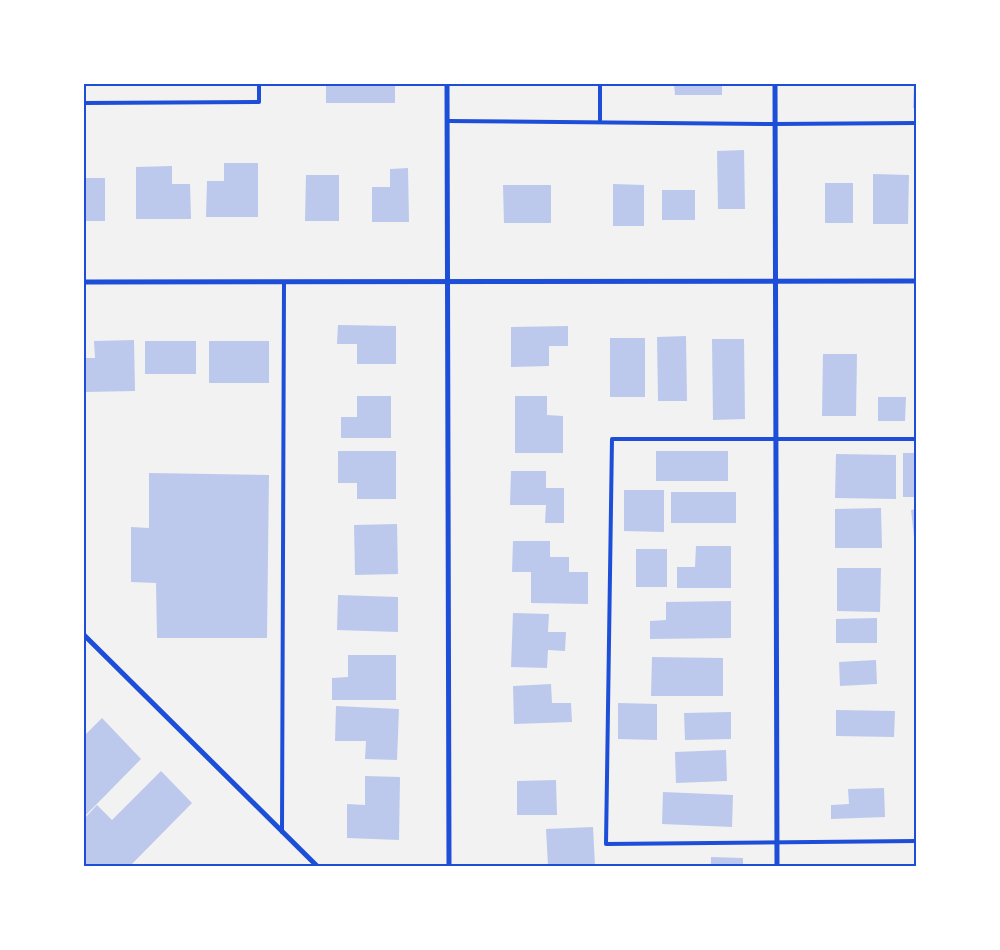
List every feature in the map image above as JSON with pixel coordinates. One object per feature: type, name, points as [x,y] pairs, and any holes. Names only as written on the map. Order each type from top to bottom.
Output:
[{"type":"street","points":[[447,84],[449,866]]},
{"type":"street","points":[[775,84],[777,866]]},
{"type":"street","points":[[84,282],[916,281]]},
{"type":"street","points":[[84,636],[317,866]]},
{"type":"lane","points":[[84,103],[260,102],[259,84]]},
{"type":"lane","points":[[600,84],[600,122]]},
{"type":"lane","points":[[448,121],[775,124],[916,123]]},
{"type":"lane","points":[[282,832],[284,282]]},
{"type":"lane","points":[[916,439],[612,439],[606,844],[916,841]]},
{"type":"building","points":[[326,84],[395,84],[395,103],[326,103]]},
{"type":"building","points":[[674,84],[722,84],[722,95],[675,95]]},
{"type":"building","points":[[914,84],[916,84],[916,108],[913,108]]},
{"type":"building","points":[[744,150],[745,209],[718,209],[717,151]]},
{"type":"building","points":[[224,163],[258,163],[258,217],[206,217],[207,181],[224,181]]},
{"type":"building","points":[[172,166],[172,184],[190,184],[191,219],[136,219],[136,167]]},
{"type":"building","points":[[408,168],[409,222],[372,222],[372,187],[390,187],[390,169]]},
{"type":"building","points":[[873,174],[909,175],[908,224],[873,224]]},
{"type":"building","points":[[306,175],[339,175],[339,221],[305,221]]},
{"type":"building","points":[[84,178],[105,178],[105,221],[84,221]]},
{"type":"building","points":[[825,183],[853,183],[853,223],[825,223]]},
{"type":"building","points":[[613,184],[644,185],[644,226],[613,226]]},
{"type":"building","points":[[503,185],[551,185],[551,223],[504,223]]},
{"type":"building","points":[[662,190],[695,190],[695,220],[662,220]]},
{"type":"building","points":[[338,325],[396,326],[396,364],[357,364],[357,344],[337,344]]},
{"type":"building","points":[[568,326],[568,346],[549,346],[549,366],[511,367],[511,327]]},
{"type":"building","points":[[686,336],[687,401],[658,401],[657,337]]},
{"type":"building","points":[[610,338],[645,338],[645,397],[610,397]]},
{"type":"building","points":[[712,339],[744,339],[745,419],[713,420]]},
{"type":"building","points":[[134,340],[135,391],[84,392],[84,358],[95,358],[94,341]]},
{"type":"building","points":[[145,341],[196,341],[196,374],[145,374]]},
{"type":"building","points":[[209,341],[269,341],[269,383],[209,383]]},
{"type":"building","points":[[823,354],[857,354],[856,416],[822,416]]},
{"type":"building","points":[[357,396],[391,396],[391,438],[341,438],[341,417],[357,417]]},
{"type":"building","points":[[515,396],[547,396],[547,415],[563,416],[563,453],[515,453]]},
{"type":"building","points":[[878,397],[906,397],[905,421],[878,421]]},
{"type":"building","points":[[338,451],[396,451],[396,499],[357,499],[357,483],[338,483]]},
{"type":"building","points":[[656,451],[728,451],[728,481],[656,481]]},
{"type":"building","points":[[903,453],[916,453],[916,497],[903,497]]},
{"type":"building","points":[[836,454],[896,455],[896,499],[835,498]]},
{"type":"building","points":[[511,471],[546,471],[546,488],[564,488],[564,523],[545,523],[546,505],[510,505]]},
{"type":"building","points":[[149,473],[269,475],[267,638],[157,638],[156,583],[131,582],[131,527],[149,528]]},
{"type":"building","points":[[624,490],[664,490],[664,532],[624,531]]},
{"type":"building","points":[[671,492],[736,492],[736,523],[671,523]]},
{"type":"building","points":[[881,508],[882,548],[835,548],[835,509]]},
{"type":"building","points":[[916,509],[916,537],[914,537],[911,510]]},
{"type":"building","points":[[397,524],[398,574],[355,575],[354,525]]},
{"type":"building","points":[[513,541],[550,541],[550,557],[569,557],[569,572],[588,572],[588,604],[531,603],[531,572],[512,572]]},
{"type":"building","points":[[696,546],[731,546],[731,588],[677,588],[677,567],[695,567]]},
{"type":"building","points":[[636,549],[667,549],[667,587],[636,587]]},
{"type":"building","points":[[837,568],[881,568],[880,612],[837,611]]},
{"type":"building","points":[[338,595],[398,597],[398,632],[337,630]]},
{"type":"building","points":[[731,601],[731,638],[650,639],[650,621],[666,620],[666,602]]},
{"type":"building","points":[[513,613],[549,614],[548,632],[566,632],[565,651],[548,650],[547,668],[511,667]]},
{"type":"building","points":[[877,618],[877,643],[836,643],[836,619]]},
{"type":"building","points":[[348,655],[396,655],[396,700],[332,700],[332,678],[348,677]]},
{"type":"building","points":[[652,657],[723,658],[723,696],[651,696]]},
{"type":"building","points":[[876,660],[877,684],[840,686],[839,662]]},
{"type":"building","points":[[551,684],[552,703],[571,703],[572,722],[514,724],[513,686]]},
{"type":"building","points":[[618,703],[657,704],[657,740],[618,739]]},
{"type":"building","points":[[336,706],[399,709],[397,760],[365,759],[366,741],[335,741]]},
{"type":"building","points":[[836,710],[895,711],[894,737],[836,736]]},
{"type":"building","points":[[731,712],[731,739],[685,740],[684,713]]},
{"type":"building","points":[[102,718],[141,759],[84,817],[84,736]]},
{"type":"building","points":[[726,750],[727,781],[676,783],[675,752]]},
{"type":"building","points":[[161,771],[192,803],[130,866],[84,866],[84,819],[97,805],[112,820]]},
{"type":"building","points":[[365,776],[400,777],[399,840],[347,838],[347,804],[365,805]]},
{"type":"building","points":[[556,780],[557,815],[517,815],[517,781]]},
{"type":"building","points":[[884,788],[885,817],[831,819],[831,805],[849,804],[848,789]]},
{"type":"building","points":[[663,792],[733,795],[732,827],[662,824]]},
{"type":"building","points":[[593,827],[595,866],[548,866],[546,829]]},
{"type":"building","points":[[711,857],[743,858],[743,866],[711,866]]}]
